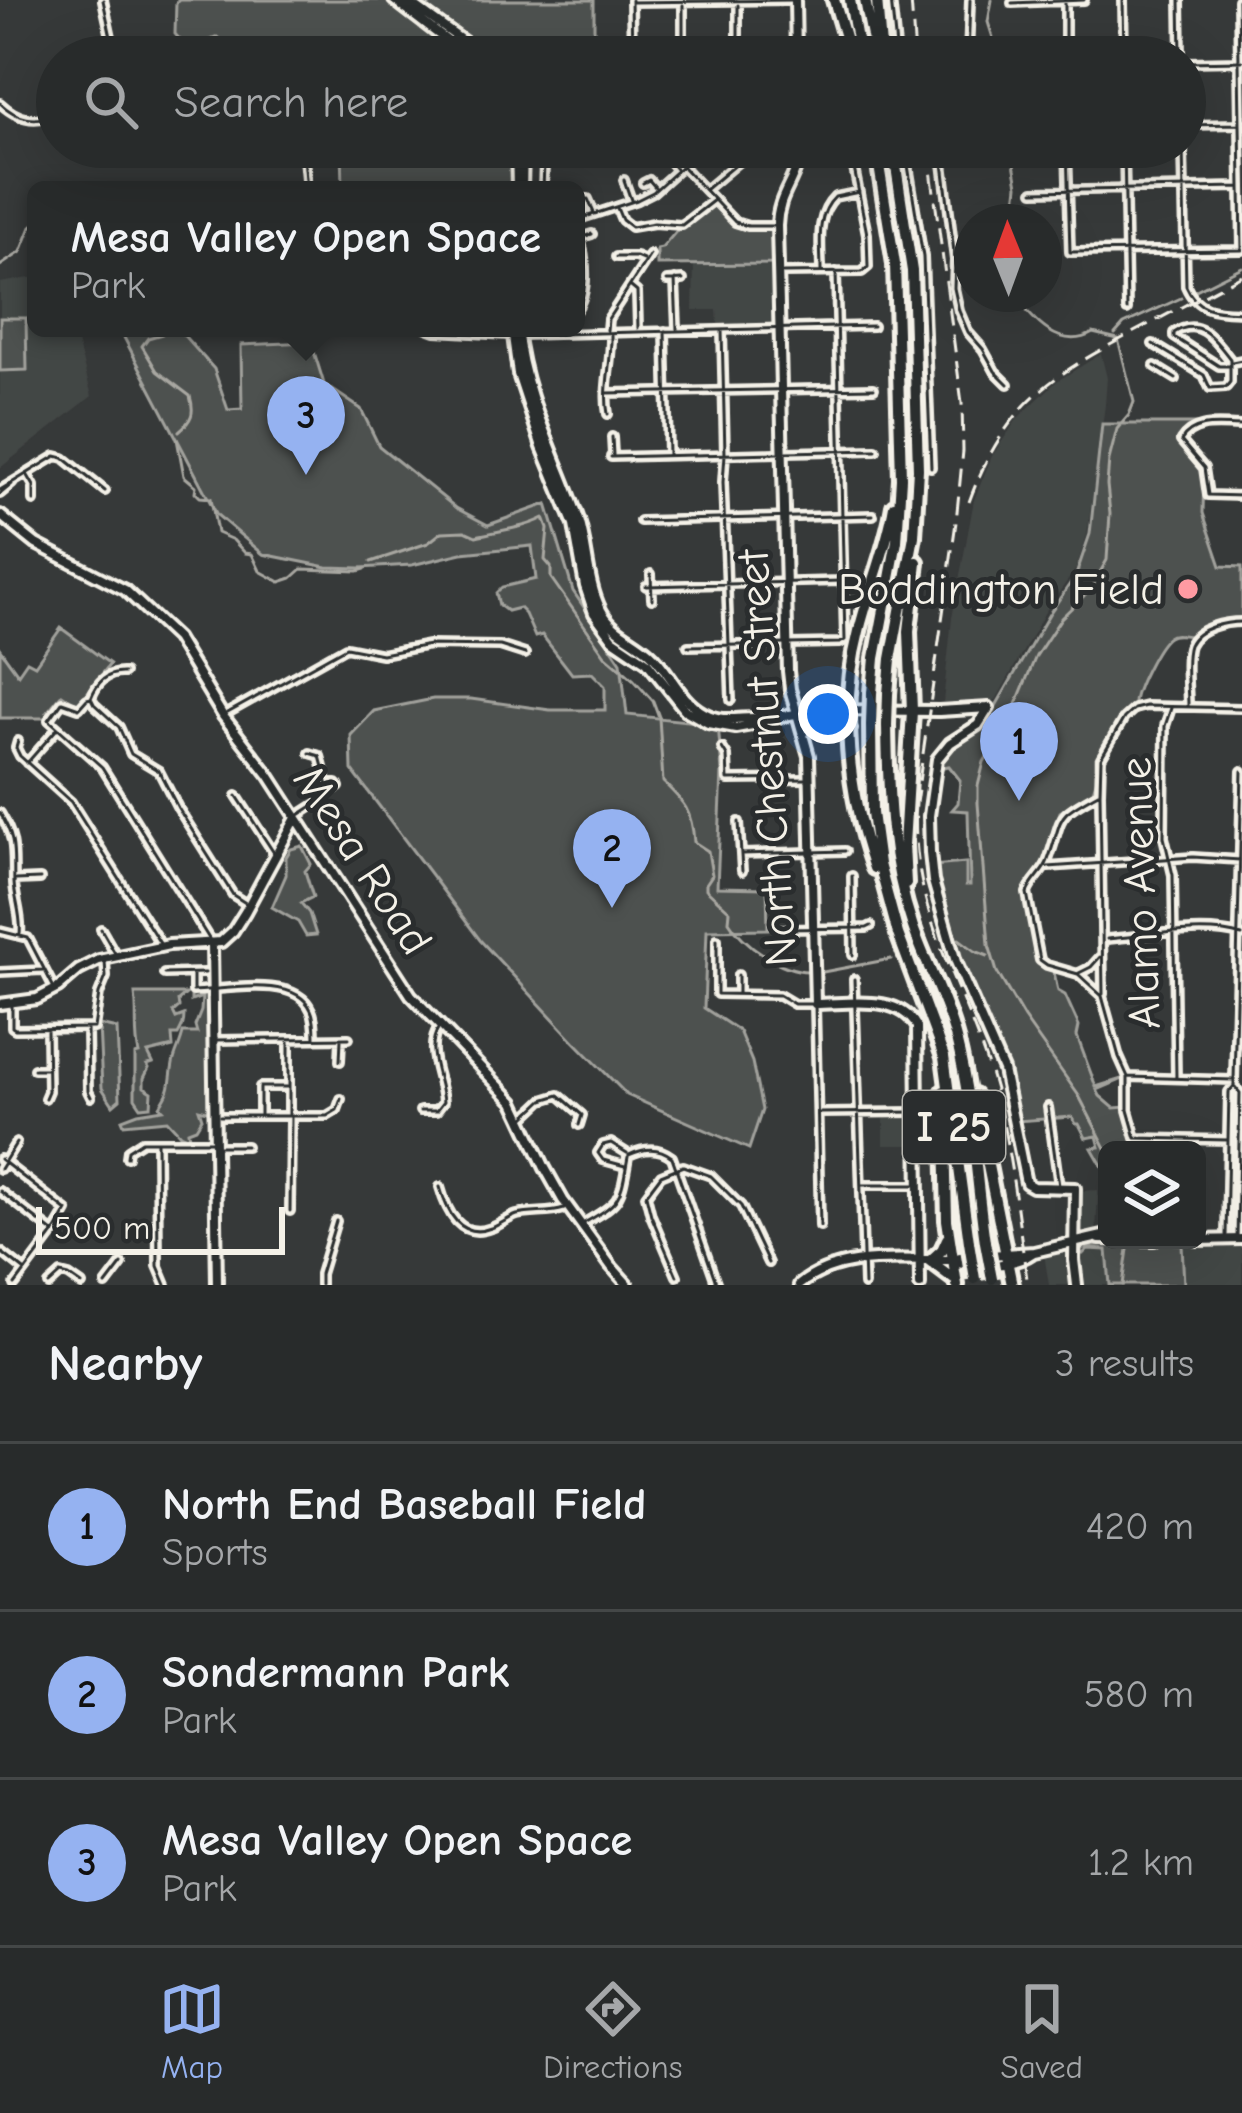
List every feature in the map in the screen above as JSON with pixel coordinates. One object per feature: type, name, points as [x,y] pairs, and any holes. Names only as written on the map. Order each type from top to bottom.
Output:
[{"type":"highway","points":[[835,0],[848,36]]},
{"type":"highway","points":[[850,0],[853,36]]},
{"type":"highway","points":[[865,0],[874,36]]},
{"type":"highway","points":[[877,0],[878,36]]},
{"type":"highway","name":"I 25","points":[[879,168],[894,256],[901,500],[872,693],[875,839],[889,907],[947,1072],[976,1282]]},
{"type":"highway","name":"I 25","points":[[896,168],[911,259],[924,468],[891,659],[887,725],[891,837],[913,928],[955,1035],[967,1090],[992,1282]]},
{"type":"highway","points":[[889,907],[857,812],[850,710],[859,628],[892,518],[901,449]]},
{"type":"highway","points":[[913,928],[904,844],[912,709],[909,631],[924,468]]},
{"type":"highway","points":[[850,732],[843,718],[831,710],[845,698],[851,682]]},
{"type":"highway","points":[[930,1015],[943,1086],[948,1236],[957,1285]]},
{"type":"highway","points":[[955,1035],[970,1081],[1004,1240],[1014,1258],[1012,1282]]},
{"type":"highway","points":[[925,1261],[942,1250],[948,1236]]},
{"type":"highway","points":[[925,1261],[947,1271],[957,1285]]},
{"type":"main road","points":[[394,0],[449,36]]},
{"type":"main road","points":[[406,0],[447,36]]},
{"type":"main road","points":[[795,0],[796,36]]},
{"type":"main road","name":"North Chestnut Street","points":[[798,168],[779,202],[777,226],[789,685],[808,751],[815,1004]]},
{"type":"main road","points":[[516,337],[550,451],[578,516],[595,595],[605,617],[654,657],[697,710],[731,721],[857,707],[989,708],[978,725],[950,743],[937,759],[930,804],[932,875],[956,962],[1003,1070],[1028,1185],[1080,1188],[1074,1224],[1077,1285]]},
{"type":"main road","name":"Mesa Road","points":[[0,515],[36,544],[106,578],[140,601],[181,645],[223,716],[269,775],[411,994],[502,1088],[523,1118],[568,1207],[628,1285]]},
{"type":"main road","points":[[0,1004],[30,1002],[105,959],[161,946],[221,942],[249,905],[296,818]]},
{"type":"main road","points":[[196,944],[205,930]]},
{"type":"main road","points":[[212,944],[217,1285]]},
{"type":"main road","points":[[815,1004],[893,1006],[912,1018],[919,1038],[925,1261],[920,1285]]},
{"type":"main road","points":[[1074,1224],[1078,1231],[1098,1236]]},
{"type":"main road","points":[[799,1285],[826,1268],[863,1262],[952,1260],[961,1264],[1014,1258],[1098,1238]]},
{"type":"main road","points":[[1206,1240],[1237,1240]]},
{"type":"main road","points":[[1213,1240],[1237,1240]]},
{"type":"street","points":[[103,0],[111,36]]},
{"type":"street","points":[[632,36],[632,1],[795,0]]},
{"type":"street","points":[[891,0],[895,36]]},
{"type":"street","points":[[969,36],[970,0]]},
{"type":"street","points":[[1065,0],[1065,36]]},
{"type":"street","points":[[1012,3],[1084,0]]},
{"type":"street","points":[[1123,0],[1124,36]]},
{"type":"street","points":[[1180,0],[1182,36]]},
{"type":"street","points":[[1066,168],[1069,251],[1242,250],[1238,0]]},
{"type":"street","points":[[682,1],[683,36]]},
{"type":"street","points":[[738,1],[738,36]]},
{"type":"street","points":[[1206,60],[1241,61]]},
{"type":"street","points":[[0,103],[12,113],[36,119]]},
{"type":"street","points":[[1206,125],[1241,124]]},
{"type":"street","points":[[585,217],[631,202],[680,168],[733,220],[777,226]]},
{"type":"street","points":[[705,190],[731,168]]},
{"type":"street","points":[[778,274],[867,270],[868,238],[855,168]]},
{"type":"street","points":[[909,168],[923,252],[924,468]]},
{"type":"street","points":[[944,168],[959,311],[968,332],[1008,384]]},
{"type":"street","points":[[1124,168],[1127,310]]},
{"type":"street","points":[[1183,168],[1186,286],[1199,305],[1242,312]]},
{"type":"street","points":[[543,181],[544,171],[553,171]]},
{"type":"street","points":[[624,180],[631,202]]},
{"type":"street","points":[[643,183],[649,180],[656,189]]},
{"type":"street","points":[[1034,191],[1241,187]]},
{"type":"street","points":[[821,273],[824,211],[832,198],[859,192]]},
{"type":"street","points":[[585,199],[594,214]]},
{"type":"street","points":[[616,207],[622,220],[634,227],[682,226],[714,200]]},
{"type":"street","points":[[613,227],[622,220]]},
{"type":"street","points":[[585,236],[592,234]]},
{"type":"street","points":[[608,414],[608,319],[650,255]]},
{"type":"street","points":[[616,257],[646,262]]},
{"type":"street","points":[[688,646],[844,642],[836,272]]},
{"type":"street","points":[[675,280],[677,331]]},
{"type":"street","points":[[668,281],[683,280]]},
{"type":"street","points":[[629,286],[638,292],[638,332]]},
{"type":"street","points":[[585,332],[873,326]]},
{"type":"street","points":[[1185,326],[1199,327],[1236,363],[1222,367],[1174,333],[1185,326]]},
{"type":"street","points":[[722,329],[731,700]]},
{"type":"street","points":[[665,331],[668,455]]},
{"type":"street","points":[[1153,344],[1202,374],[1210,388],[1228,386],[1236,363]]},
{"type":"street","points":[[1155,366],[1176,379]]},
{"type":"street","points":[[607,394],[874,388]]},
{"type":"street","points":[[1242,426],[1202,426],[1186,433],[1181,441],[1204,468],[1208,495],[1242,496]]},
{"type":"street","points":[[612,437],[612,457],[876,450]]},
{"type":"street","points":[[0,492],[58,456],[105,491]]},
{"type":"street","points":[[26,473],[34,486],[34,501]]},
{"type":"street","points":[[640,521],[873,515]]},
{"type":"street","points":[[651,574],[652,599]]},
{"type":"street","points":[[649,586],[844,581]]},
{"type":"street","points":[[1188,707],[1192,640],[1221,623],[1242,622]]},
{"type":"street","points":[[223,716],[346,646],[382,654],[430,645],[500,646],[525,654]]},
{"type":"street","points":[[124,673],[112,672],[92,698],[78,708],[67,701],[61,703],[48,718],[102,766],[212,944]]},
{"type":"street","points":[[92,698],[117,724],[131,754],[159,772],[233,895],[249,905]]},
{"type":"street","points":[[1228,1140],[1136,1138],[1128,1111],[1128,1077],[1102,995],[1100,761],[1120,723],[1138,707],[1242,708]]},
{"type":"street","name":"Alamo Avenue","points":[[1172,707],[1165,727],[1164,842],[1173,875],[1176,1078]]},
{"type":"street","points":[[27,763],[57,728]]},
{"type":"street","points":[[18,741],[16,748],[27,763],[71,802],[161,946]]},
{"type":"street","points":[[722,748],[728,780],[809,779]]},
{"type":"street","points":[[296,818],[322,800],[329,787],[320,756],[310,753]]},
{"type":"street","points":[[1237,1240],[1228,1140],[1239,1012],[1242,771]]},
{"type":"street","points":[[1048,867],[1064,814],[1100,792]]},
{"type":"street","points":[[238,796],[275,855]]},
{"type":"street","points":[[0,813],[14,842],[20,934]]},
{"type":"street","points":[[740,822],[742,872]]},
{"type":"street","points":[[741,854],[845,851]]},
{"type":"street","points":[[1102,995],[1078,974],[1044,964],[1038,955],[1028,890],[1040,873],[1048,867],[1102,862],[1241,860]]},
{"type":"street","points":[[852,876],[853,955]]},
{"type":"street","points":[[14,880],[40,879]]},
{"type":"street","points":[[781,929],[871,926]]},
{"type":"street","points":[[101,929],[116,956]]},
{"type":"street","points":[[0,931],[20,934],[32,943],[55,990]]},
{"type":"street","points":[[1103,939],[1240,935]]},
{"type":"street","points":[[717,939],[717,994],[779,995],[793,1004],[815,1004]]},
{"type":"street","points":[[1078,974],[1102,955]]},
{"type":"street","points":[[12,1004],[13,1028],[94,1028],[106,977],[105,959]]},
{"type":"street","points":[[1,972],[44,970]]},
{"type":"street","points":[[164,974],[205,974]]},
{"type":"street","points":[[193,974],[193,991],[292,990],[310,1007],[315,1039]]},
{"type":"street","points":[[738,975],[738,995]]},
{"type":"street","points":[[854,979],[864,1285]]},
{"type":"street","name":"North Chestnut Street","points":[[815,1004],[820,1226]]},
{"type":"street","points":[[420,1111],[436,1111],[442,1102],[432,1048],[440,1027]]},
{"type":"street","points":[[87,1028],[91,1097]]},
{"type":"street","points":[[45,1098],[47,1029]]},
{"type":"street","points":[[340,1060],[341,1038]]},
{"type":"street","points":[[214,1040],[350,1038]]},
{"type":"street","points":[[289,1039],[290,1210]]},
{"type":"street","points":[[34,1070],[47,1069]]},
{"type":"street","points":[[1128,1077],[1242,1086]]},
{"type":"street","points":[[1234,1083],[1240,1093],[1237,1240]]},
{"type":"street","points":[[260,1115],[260,1088],[289,1087]]},
{"type":"street","points":[[523,1118],[547,1098],[559,1095],[582,1115],[579,1125]]},
{"type":"street","points":[[215,1116],[329,1115],[338,1110],[340,1100]]},
{"type":"street","points":[[1048,1107],[1059,1188]]},
{"type":"street","points":[[818,1112],[919,1112]]},
{"type":"street","points":[[157,1141],[158,1270],[166,1285]]},
{"type":"street","points":[[127,1157],[136,1143],[157,1141],[246,1146]]},
{"type":"street","points":[[0,1168],[16,1143]]},
{"type":"street","points":[[626,1167],[603,1160],[598,1153],[611,1143],[629,1155]]},
{"type":"street","points":[[629,1155],[645,1149],[672,1157],[717,1285]]},
{"type":"street","points":[[580,1225],[617,1202],[629,1155]]},
{"type":"street","points":[[2,1160],[67,1212],[15,1285]]},
{"type":"street","points":[[1228,1164],[1240,1164]]},
{"type":"street","points":[[677,1276],[646,1198],[662,1175],[686,1166],[704,1172],[745,1211],[768,1263]]},
{"type":"street","points":[[860,1186],[920,1185]]},
{"type":"street","points":[[440,1187],[453,1219],[473,1231],[490,1229],[515,1216],[568,1207]]},
{"type":"street","points":[[0,1191],[54,1233]]},
{"type":"street","points":[[320,1285],[336,1221]]},
{"type":"street","points":[[0,1251],[26,1271]]},
{"type":"street","points":[[106,1285],[122,1264]]},
{"type":"street","points":[[49,1285],[62,1274]]},
{"type":"street","points":[[60,1285],[62,1274]]},
{"type":"street","points":[[62,1274],[82,1285]]},
{"type":"shaded area","points":[[388,0],[435,36],[177,36],[176,3]]},
{"type":"shaded area","points":[[434,0],[594,0],[594,36],[467,36],[427,8]]},
{"type":"shaded area","points":[[342,168],[513,168],[512,181],[343,181]]},
{"type":"shaded area","points":[[714,204],[739,227],[773,229],[775,264],[657,265],[657,249]]},
{"type":"shaded area","points":[[694,264],[775,264],[776,325],[718,327],[717,310],[693,310]]},
{"type":"shaded area","points":[[27,278],[27,337],[76,337],[92,396],[0,468],[0,283]]},
{"type":"shaded area","points":[[0,318],[26,318],[27,370],[0,371]]},
{"type":"shaded area","points":[[124,337],[185,337],[214,369],[228,410],[242,409],[241,345],[311,342],[324,384],[361,409],[379,446],[456,508],[488,525],[547,504],[573,591],[621,662],[627,715],[718,724],[722,772],[717,887],[767,888],[768,929],[707,930],[704,1008],[739,1031],[752,1062],[762,1110],[749,1149],[627,1095],[480,940],[352,770],[351,735],[374,711],[433,699],[605,710],[605,686],[592,673],[572,674],[542,635],[535,637],[519,608],[507,611],[499,605],[496,593],[502,587],[536,579],[532,546],[462,553],[412,565],[327,567],[263,554],[217,515]]},
{"type":"shaded area","points":[[1101,354],[1107,378],[1105,405],[1087,535],[1076,569],[1045,612],[996,700],[943,702],[952,618],[974,500],[992,456],[1018,418],[1057,381]]},
{"type":"shaded area","points":[[1102,424],[1198,424],[1181,434],[1179,442],[1204,473],[1203,513],[1221,566],[1242,567],[1242,620],[1223,622],[1196,635],[1171,635],[1163,641],[1141,680],[1134,705],[1096,758],[1093,791],[1060,812],[1044,864],[1026,892],[1035,955],[1054,972],[1058,991],[1065,995],[1096,1087],[1125,1078],[1097,1090],[1114,1108],[1126,1107],[1135,1141],[1086,1138],[1072,1117],[1017,1121],[1016,1113],[1009,1113],[999,1073],[929,889],[936,888],[932,866],[966,863],[966,885],[970,885],[968,811],[952,810],[958,803],[960,780],[949,766],[937,768],[945,750],[985,725],[1076,575],[1090,534]]},
{"type":"shaded area","points":[[61,628],[110,664],[78,705],[62,694],[47,712],[54,718],[0,718],[0,649],[18,674],[27,661],[35,665]]},
{"type":"shaded area","points":[[302,846],[311,864],[305,871],[313,897],[301,903],[316,935],[306,936],[298,922],[272,907],[286,875],[286,857],[291,849]]},
{"type":"shaded area","points":[[208,990],[211,1112],[199,1109],[202,1118],[188,1131],[189,1138],[167,1120],[124,1124],[122,1119],[163,1109],[160,1106],[169,1090],[183,1033],[197,1033],[202,997],[191,1001],[191,993]]},
{"type":"shaded area","points":[[135,994],[186,994],[173,1012],[176,1018],[184,1015],[178,1035],[172,1035],[173,1047],[148,1053],[153,1063],[147,1065],[144,1087],[152,1092],[151,1106],[141,1107],[135,1098],[135,1055],[139,1054]]},
{"type":"shaded area","points":[[99,1025],[117,1029],[120,1099],[113,1105],[102,1088]]},
{"type":"shaded area","points":[[884,1115],[915,1115],[915,1145],[884,1145]]},
{"type":"shaded area","points":[[1098,1190],[1098,1249],[1108,1249],[1110,1285],[1049,1285],[1044,1254],[1077,1246],[1077,1191]]},
{"type":"shaded area","points":[[1242,1245],[1242,1285],[1145,1285],[1177,1249]]},
{"type":"shaded area","points":[[1084,1247],[1182,1249],[1184,1285],[1110,1285],[1107,1250],[1088,1249],[1083,1254]]},
{"type":"waterway","points":[[992,0],[988,22],[992,36]]},
{"type":"waterway","points":[[1015,168],[1016,204]]},
{"type":"waterway","points":[[0,266],[21,252],[27,237]]},
{"type":"waterway","points":[[1194,291],[1242,267]]},
{"type":"waterway","points":[[1115,334],[1124,324],[1181,298]]},
{"type":"waterway","points":[[1028,312],[1058,336],[1081,338],[1093,333],[1118,339],[1134,402],[1117,429],[1109,460],[1107,560],[1090,590],[1061,618],[1036,656],[1012,714],[984,762],[978,786],[989,945],[997,972],[1079,1096],[1102,1141]]},
{"type":"waterway","points":[[152,337],[142,346],[157,371],[190,396],[191,416],[179,431]]},
{"type":"waterway","points":[[177,439],[184,476],[200,497],[211,498],[217,533],[252,554],[260,571],[280,582],[302,569],[365,569]]},
{"type":"waterway","points":[[371,562],[428,543],[442,532],[465,531],[476,536],[544,518],[548,529],[545,560],[551,578],[605,655],[653,701],[659,717],[663,782],[686,808],[694,842],[708,851],[712,875],[706,889],[730,911],[729,921],[753,947],[786,966],[808,971]]},
{"type":"waterway","points":[[959,939],[988,956]]},
{"type":"waterway","points":[[823,972],[891,959]]},
{"type":"waterway","points":[[1123,1285],[1128,1249]]},
{"type":"railway","points":[[911,0],[914,36]]},
{"type":"railway","points":[[931,168],[962,403],[963,451],[916,803],[916,842],[929,912],[998,1101],[1028,1285]]},
{"type":"railway","points":[[969,502],[999,439],[1037,394],[1091,356],[1242,275]]},
{"type":"place","name":"Mesa Valley Open Space","points":[[306,475]]},
{"type":"place","name":"Boddington Field","points":[[1188,589]]},
{"type":"place","name":"North End Baseball Field","points":[[1019,801]]},
{"type":"place","name":"Sondermann Park","points":[[612,908]]}]
